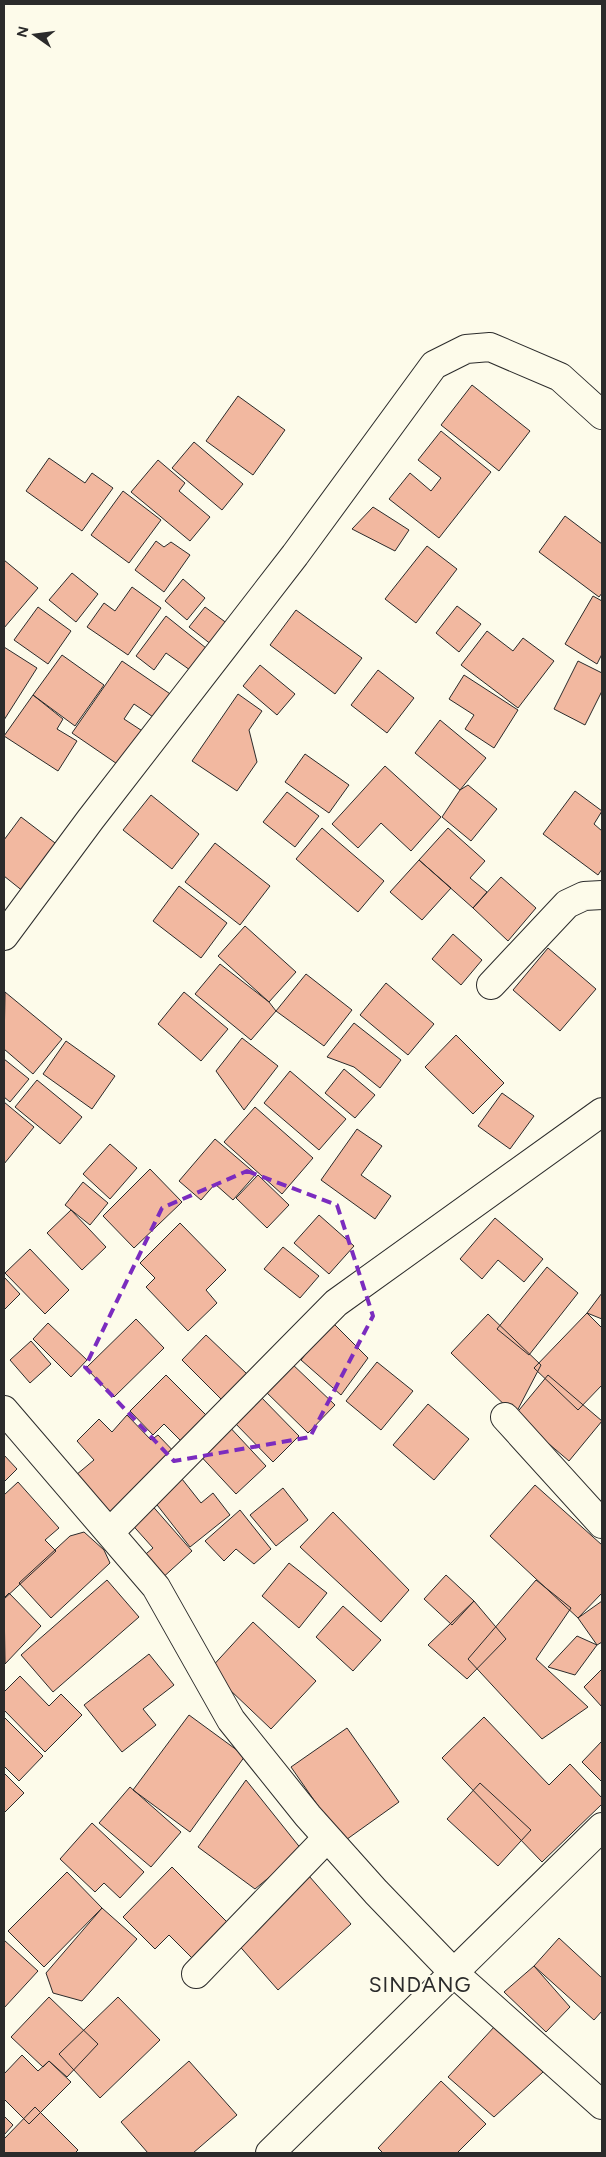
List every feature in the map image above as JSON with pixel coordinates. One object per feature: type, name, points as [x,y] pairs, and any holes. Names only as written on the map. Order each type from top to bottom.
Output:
[{"type":"street","points":[[4,936],[90,820],[296,555],[434,365],[466,349],[490,348],[560,378],[602,415]]},
{"type":"street","points":[[491,985],[567,904],[584,896],[602,895]]},
{"type":"street","points":[[110,1532],[336,1303],[602,1112]]},
{"type":"street","points":[[4,1410],[156,1587],[231,1720],[328,1838],[376,1892],[455,1974],[602,2105]]},
{"type":"street","points":[[505,1416],[602,1524]]},
{"type":"street","points":[[270,2153],[455,1974],[602,1827]]},
{"type":"street","points":[[196,1974],[328,1838]]},
{"type":"highlighted area","points":[[247,1171],[337,1205],[373,1316],[310,1437],[174,1461],[85,1367],[162,1208]]},
{"type":"building","points":[[472,385],[530,431],[499,471],[441,425]]},
{"type":"building","points":[[238,396],[285,430],[253,475],[206,441]]},
{"type":"building","points":[[441,431],[491,472],[439,538],[389,499],[410,473],[431,491],[441,478],[418,460]]},
{"type":"building","points":[[194,442],[243,484],[222,510],[172,468]]},
{"type":"building","points":[[49,458],[85,483],[92,473],[113,488],[82,531],[26,491]]},
{"type":"building","points":[[158,460],[185,483],[179,491],[210,517],[190,541],[131,492]]},
{"type":"building","points":[[123,491],[161,520],[129,563],[91,535]]},
{"type":"building","points":[[373,507],[409,530],[395,551],[352,529]]},
{"type":"building","points":[[565,516],[602,544],[602,593],[599,597],[539,552]]},
{"type":"building","points":[[156,541],[164,547],[171,542],[190,555],[164,592],[135,570]]},
{"type":"building","points":[[427,546],[457,569],[416,623],[385,599]]},
{"type":"building","points":[[4,560],[38,588],[4,628]]},
{"type":"building","points":[[72,573],[98,594],[76,622],[49,600]]},
{"type":"building","points":[[183,579],[205,598],[187,620],[165,601]]},
{"type":"building","points":[[132,587],[161,608],[128,655],[87,627],[104,603],[115,611]]},
{"type":"building","points":[[593,596],[602,601],[602,654],[597,664],[565,644]]},
{"type":"building","points":[[457,606],[481,624],[459,652],[436,633]]},
{"type":"building","points":[[38,607],[71,631],[48,664],[14,640]]},
{"type":"building","points":[[205,607],[228,624],[212,645],[189,627]]},
{"type":"building","points":[[296,610],[362,658],[335,694],[270,645]]},
{"type":"building","points":[[166,616],[206,648],[190,670],[166,653],[154,670],[136,656]]},
{"type":"building","points":[[487,631],[513,651],[523,638],[554,661],[518,708],[461,665]]},
{"type":"building","points":[[4,647],[37,668],[4,720]]},
{"type":"building","points":[[62,655],[104,685],[75,726],[33,695]]},
{"type":"building","points":[[122,661],[182,702],[159,721],[134,704],[124,719],[150,736],[126,770],[72,733]]},
{"type":"building","points":[[578,661],[602,673],[602,691],[585,725],[554,709]]},
{"type":"building","points":[[260,665],[295,694],[277,715],[243,686]]},
{"type":"building","points":[[378,670],[414,698],[387,733],[351,705]]},
{"type":"building","points":[[464,675],[518,710],[494,748],[465,729],[474,715],[449,699]]},
{"type":"building","points":[[238,694],[262,711],[249,730],[257,762],[237,791],[192,761]]},
{"type":"building","points":[[33,695],[63,719],[57,729],[77,741],[58,771],[4,736]]},
{"type":"building","points":[[440,720],[486,758],[460,790],[415,753]]},
{"type":"building","points":[[305,754],[349,785],[329,813],[285,782]]},
{"type":"building","points":[[385,766],[441,817],[411,851],[381,823],[358,848],[332,824]]},
{"type":"building","points":[[468,785],[497,809],[471,841],[442,817],[460,790]]},
{"type":"building","points":[[575,791],[602,811],[594,824],[602,831],[602,869],[598,875],[543,834]]},
{"type":"building","points":[[287,792],[319,816],[295,847],[263,822]]},
{"type":"building","points":[[151,795],[199,834],[172,869],[123,830]]},
{"type":"building","points":[[21,817],[59,846],[24,892],[4,876],[4,840]]},
{"type":"building","points":[[322,828],[384,881],[358,912],[296,859]]},
{"type":"building","points":[[448,828],[485,861],[470,878],[487,892],[473,908],[419,860]]},
{"type":"building","points":[[215,843],[270,886],[240,925],[185,882]]},
{"type":"building","points":[[419,860],[451,888],[422,920],[390,892]]},
{"type":"building","points":[[501,877],[536,908],[508,941],[473,908]]},
{"type":"building","points":[[179,886],[227,923],[201,958],[153,921]]},
{"type":"building","points":[[245,926],[296,972],[269,1002],[218,956]]},
{"type":"building","points":[[453,934],[482,960],[461,985],[432,959]]},
{"type":"building","points":[[548,948],[596,989],[560,1031],[513,990]]},
{"type":"building","points":[[220,964],[269,1002],[276,1011],[251,1040],[195,994]]},
{"type":"building","points":[[306,974],[352,1010],[324,1046],[276,1011]]},
{"type":"building","points":[[386,983],[434,1024],[408,1055],[360,1015]]},
{"type":"building","points":[[5,992],[62,1039],[33,1074],[4,1049]]},
{"type":"building","points":[[184,992],[228,1029],[201,1061],[158,1024]]},
{"type":"building","points":[[354,1023],[401,1060],[380,1088],[354,1067],[327,1057]]},
{"type":"building","points":[[456,1035],[504,1083],[473,1114],[425,1067]]},
{"type":"building","points":[[242,1038],[278,1066],[244,1110],[216,1071]]},
{"type":"building","points":[[66,1041],[115,1076],[92,1109],[43,1074]]},
{"type":"building","points":[[4,1059],[29,1079],[10,1102],[4,1097]]},
{"type":"building","points":[[344,1069],[375,1095],[355,1118],[325,1093]]},
{"type":"building","points":[[290,1071],[346,1119],[319,1150],[264,1103]]},
{"type":"building","points":[[37,1080],[82,1117],[60,1144],[15,1107]]},
{"type":"building","points":[[502,1093],[534,1116],[510,1149],[478,1126]]},
{"type":"building","points":[[4,1102],[34,1127],[4,1164]]},
{"type":"building","points":[[255,1107],[313,1158],[282,1194],[224,1142]]},
{"type":"building","points":[[357,1129],[382,1146],[361,1175],[391,1196],[375,1219],[321,1180]]},
{"type":"building","points":[[215,1139],[256,1174],[233,1200],[215,1184],[201,1200],[179,1181]]},
{"type":"building","points":[[110,1144],[137,1168],[110,1199],[83,1174]]},
{"type":"building","points":[[150,1169],[182,1202],[134,1248],[103,1216]]},
{"type":"building","points":[[258,1175],[289,1205],[267,1228],[236,1198]]},
{"type":"building","points":[[83,1182],[108,1203],[90,1225],[65,1205]]},
{"type":"building","points":[[71,1210],[106,1247],[82,1270],[47,1233]]},
{"type":"building","points":[[319,1215],[354,1246],[329,1274],[294,1243]]},
{"type":"building","points":[[495,1218],[543,1259],[524,1282],[498,1260],[482,1279],[460,1259]]},
{"type":"building","points":[[180,1223],[226,1270],[206,1290],[217,1303],[188,1331],[146,1287],[155,1278],[140,1263]]},
{"type":"building","points":[[283,1247],[319,1276],[300,1298],[264,1269]]},
{"type":"building","points":[[30,1249],[69,1290],[45,1314],[5,1273]]},
{"type":"building","points":[[547,1267],[578,1293],[529,1355],[497,1329]]},
{"type":"building","points":[[4,1277],[20,1294],[4,1310]]},
{"type":"building","points":[[602,1293],[602,1319],[587,1313]]},
{"type":"building","points":[[587,1313],[602,1328],[602,1385],[578,1410],[534,1368]]},
{"type":"building","points":[[488,1314],[541,1365],[515,1415],[451,1353]]},
{"type":"building","points":[[136,1319],[164,1348],[114,1397],[86,1368]]},
{"type":"building","points":[[331,1321],[368,1358],[341,1395],[301,1360]]},
{"type":"building","points":[[48,1323],[87,1360],[71,1377],[33,1339]]},
{"type":"building","points":[[206,1335],[247,1374],[222,1400],[182,1360]]},
{"type":"building","points":[[31,1341],[51,1364],[30,1383],[10,1360]]},
{"type":"building","points":[[289,1361],[335,1405],[308,1433],[262,1388]]},
{"type":"building","points":[[377,1362],[413,1391],[381,1430],[346,1401]]},
{"type":"building","points":[[166,1375],[210,1419],[185,1445],[164,1424],[153,1435],[130,1411]]},
{"type":"building","points":[[548,1375],[602,1421],[569,1461],[515,1415]]},
{"type":"building","points":[[259,1395],[299,1436],[273,1462],[233,1421]]},
{"type":"building","points":[[428,1404],[469,1439],[434,1480],[393,1445]]},
{"type":"building","points":[[127,1415],[151,1440],[158,1435],[179,1457],[113,1515],[76,1475],[94,1460],[77,1441],[99,1419],[112,1432]]},
{"type":"building","points":[[225,1422],[266,1466],[236,1494],[195,1450]]},
{"type":"building","points":[[4,1455],[17,1469],[4,1482]]},
{"type":"building","points":[[182,1479],[201,1503],[213,1493],[230,1515],[190,1547],[154,1501]]},
{"type":"building","points":[[18,1482],[59,1528],[45,1540],[56,1551],[4,1599],[4,1495]]},
{"type":"building","points":[[535,1485],[602,1545],[602,1593],[578,1618],[490,1536]]},
{"type":"building","points":[[283,1488],[308,1520],[276,1546],[250,1515]]},
{"type":"building","points":[[149,1502],[192,1551],[160,1580],[141,1558],[153,1548],[128,1520]]},
{"type":"building","points":[[240,1510],[271,1549],[254,1564],[236,1549],[224,1561],[205,1541]]},
{"type":"building","points":[[333,1512],[409,1590],[381,1622],[300,1547]]},
{"type":"building","points":[[84,1532],[104,1550],[110,1563],[51,1618],[19,1583],[70,1536]]},
{"type":"building","points":[[289,1563],[327,1593],[299,1628],[262,1596]]},
{"type":"building","points":[[446,1575],[474,1601],[452,1625],[424,1599]]},
{"type":"building","points":[[107,1580],[139,1617],[53,1692],[21,1655]]},
{"type":"building","points":[[536,1580],[571,1608],[536,1659],[588,1707],[542,1739],[468,1659]]},
{"type":"building","points":[[9,1593],[41,1626],[5,1664],[4,1598]]},
{"type":"building","points":[[474,1601],[506,1639],[467,1679],[428,1645]]},
{"type":"building","points":[[602,1601],[602,1642],[597,1645],[578,1618]]},
{"type":"building","points":[[343,1606],[381,1640],[353,1671],[316,1637]]},
{"type":"building","points":[[253,1622],[316,1681],[271,1729],[209,1670]]},
{"type":"building","points":[[577,1636],[597,1645],[575,1675],[548,1667]]},
{"type":"building","points":[[149,1654],[174,1685],[143,1709],[156,1725],[122,1752],[84,1705]]},
{"type":"building","points":[[602,1669],[602,1707],[584,1687]]},
{"type":"building","points":[[20,1676],[49,1706],[61,1694],[82,1715],[45,1752],[4,1710],[4,1692]]},
{"type":"building","points":[[189,1715],[245,1756],[190,1832],[133,1790]]},
{"type":"building","points":[[4,1717],[43,1756],[19,1781],[4,1766]]},
{"type":"building","points":[[484,1717],[549,1785],[570,1764],[602,1798],[602,1804],[542,1862],[442,1758]]},
{"type":"building","points":[[347,1728],[399,1802],[343,1842],[291,1767]]},
{"type":"building","points":[[602,1741],[602,1782],[582,1762]]},
{"type":"building","points":[[4,1773],[24,1793],[4,1813]]},
{"type":"building","points":[[246,1780],[302,1850],[255,1889],[198,1847]]},
{"type":"building","points":[[480,1783],[531,1830],[498,1866],[447,1819]]},
{"type":"building","points":[[130,1787],[181,1832],[151,1867],[99,1823]]},
{"type":"building","points":[[92,1823],[144,1872],[120,1898],[104,1883],[95,1892],[60,1859]]},
{"type":"building","points":[[172,1867],[227,1922],[192,1958],[169,1935],[155,1949],[123,1917]]},
{"type":"building","points":[[67,1872],[102,1908],[44,1967],[8,1931]]},
{"type":"building","points":[[309,1876],[351,1924],[278,1990],[236,1942]]},
{"type":"building","points":[[102,1908],[137,1939],[82,2001],[53,1993],[46,1973]]},
{"type":"building","points":[[559,1938],[602,1978],[602,2011],[594,2020],[534,1966]]},
{"type":"building","points":[[4,1940],[38,1971],[4,2008]]},
{"type":"building","points":[[534,1966],[570,2007],[546,2032],[504,1992]]},
{"type":"building","points":[[49,1997],[98,2044],[67,2077],[49,2061],[43,2067],[11,2037]]},
{"type":"building","points":[[118,1997],[160,2040],[100,2098],[59,2054]]},
{"type":"building","points":[[495,2026],[543,2072],[494,2117],[448,2077]]},
{"type":"building","points":[[22,2055],[38,2071],[49,2061],[71,2082],[29,2124],[4,2099],[4,2074]]},
{"type":"building","points":[[189,2061],[237,2115],[193,2153],[148,2153],[121,2122]]},
{"type":"building","points":[[441,2081],[486,2124],[457,2153],[383,2153],[378,2148]]},
{"type":"building","points":[[35,2107],[78,2150],[75,2153],[4,2153],[4,2139]]},
{"type":"building","points":[[4,2116],[13,2125],[4,2135]]},
{"type":"district","name":"SINDANG","points":[[420,1984]]}]
